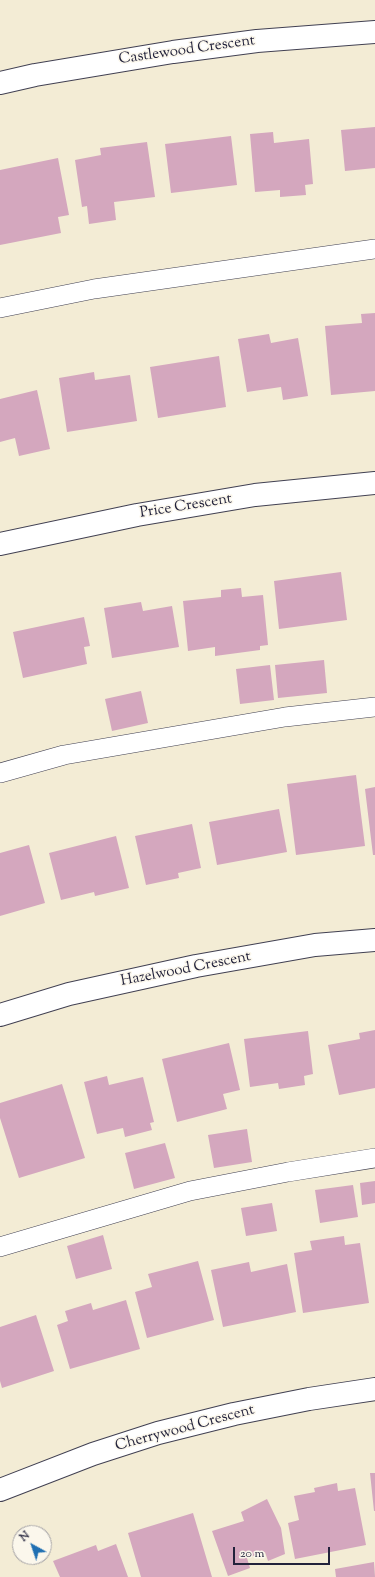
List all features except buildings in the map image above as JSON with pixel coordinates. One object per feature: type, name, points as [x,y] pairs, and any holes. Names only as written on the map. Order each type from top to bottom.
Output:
[{"type":"street","name":"Castlewood Crescent","points":[[0,83],[35,75],[174,52],[257,41],[375,32]]},
{"type":"street","name":"Price Crescent","points":[[0,544],[137,514],[255,495],[375,483]]},
{"type":"street","name":"Hazelwood Crescent","points":[[0,1015],[69,994],[196,966],[315,945],[375,940]]},
{"type":"street","name":"Cherrywood Crescent","points":[[0,1490],[93,1454],[158,1433],[234,1414],[375,1388]]},
{"type":"lane","points":[[0,308],[94,289],[375,249]]},
{"type":"lane","points":[[0,773],[64,755],[285,717],[375,707]]},
{"type":"lane","points":[[0,1246],[190,1191],[288,1172],[375,1158]]}]
